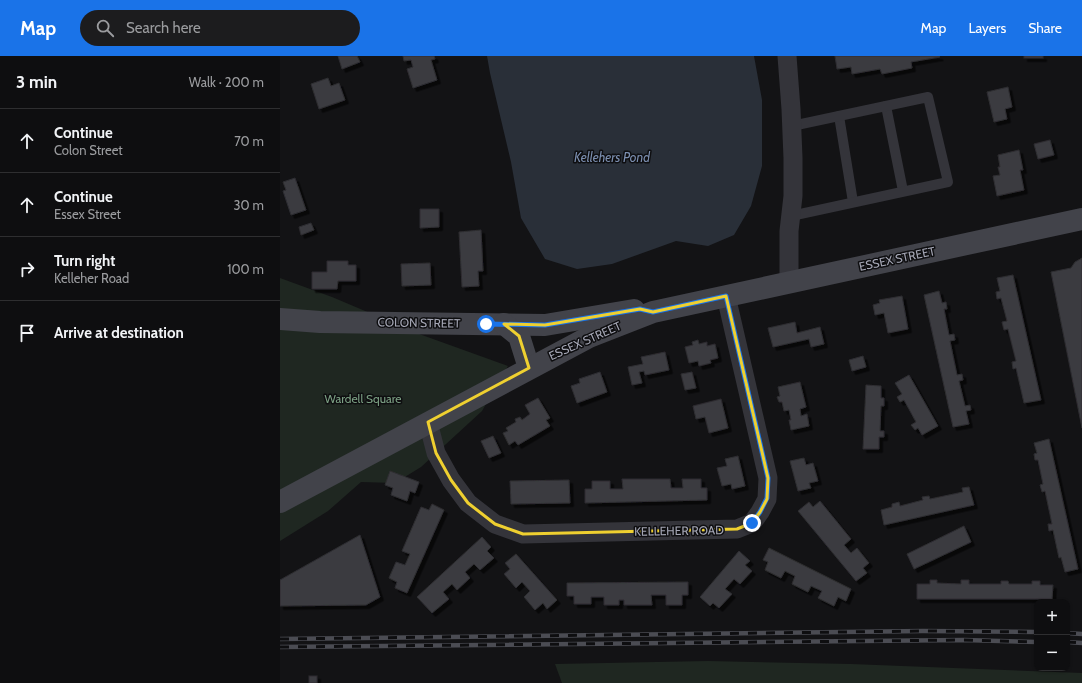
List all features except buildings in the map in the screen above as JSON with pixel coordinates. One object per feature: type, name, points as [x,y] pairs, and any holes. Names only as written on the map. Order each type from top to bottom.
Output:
[{"type":"main road","name":"ESSEX STREET","points":[[280,502],[588,337],[653,312],[1082,219]]},
{"type":"main road","name":"COLON STREET","points":[[280,319],[320,322],[545,325],[640,309],[653,312]]},
{"type":"main road","points":[[504,324],[519,336],[529,368]]},
{"type":"street","points":[[787,56],[792,126],[793,196],[789,231],[789,283]]},
{"type":"street","name":"KELLEHER ROAD","points":[[428,422],[436,453],[451,480],[468,503],[495,524],[523,534],[737,529],[752,523],[760,512],[767,498],[768,478],[726,296]]},
{"type":"lane","points":[[791,216],[948,182],[928,97],[792,126]]},
{"type":"lane","points":[[886,106],[903,191]]},
{"type":"lane","points":[[839,116],[853,202]]},
{"type":"highlighted area","points":[[726,296],[768,478],[767,499],[760,512],[752,523],[737,529],[523,534],[495,524],[468,503],[451,480],[436,453],[428,422],[529,368],[519,336],[504,324],[545,325],[640,309],[653,312]]},
{"type":"green space","name":"Wardell Square","points":[[280,278],[332,297],[422,335],[508,366],[482,411],[421,467],[395,483],[361,482],[328,511],[280,541]]},
{"type":"green space","points":[[708,661],[851,664],[1082,673],[1082,683],[562,683],[555,664]]},
{"type":"water","name":"Kellehers Pond","points":[[487,56],[754,56],[762,100],[762,166],[751,206],[734,235],[708,246],[676,241],[612,264],[577,269],[545,259],[521,218],[511,162]]},
{"type":"railway","points":[[280,639],[923,631],[1034,632]]},
{"type":"railway","points":[[1070,633],[1082,634]]},
{"type":"railway","points":[[280,647],[964,640],[1034,642]]},
{"type":"railway","points":[[1070,642],[1082,643]]},
{"type":"route","points":[[486,324],[545,325],[640,309],[653,312],[726,296],[768,478],[767,498],[760,512],[752,523]]}]
